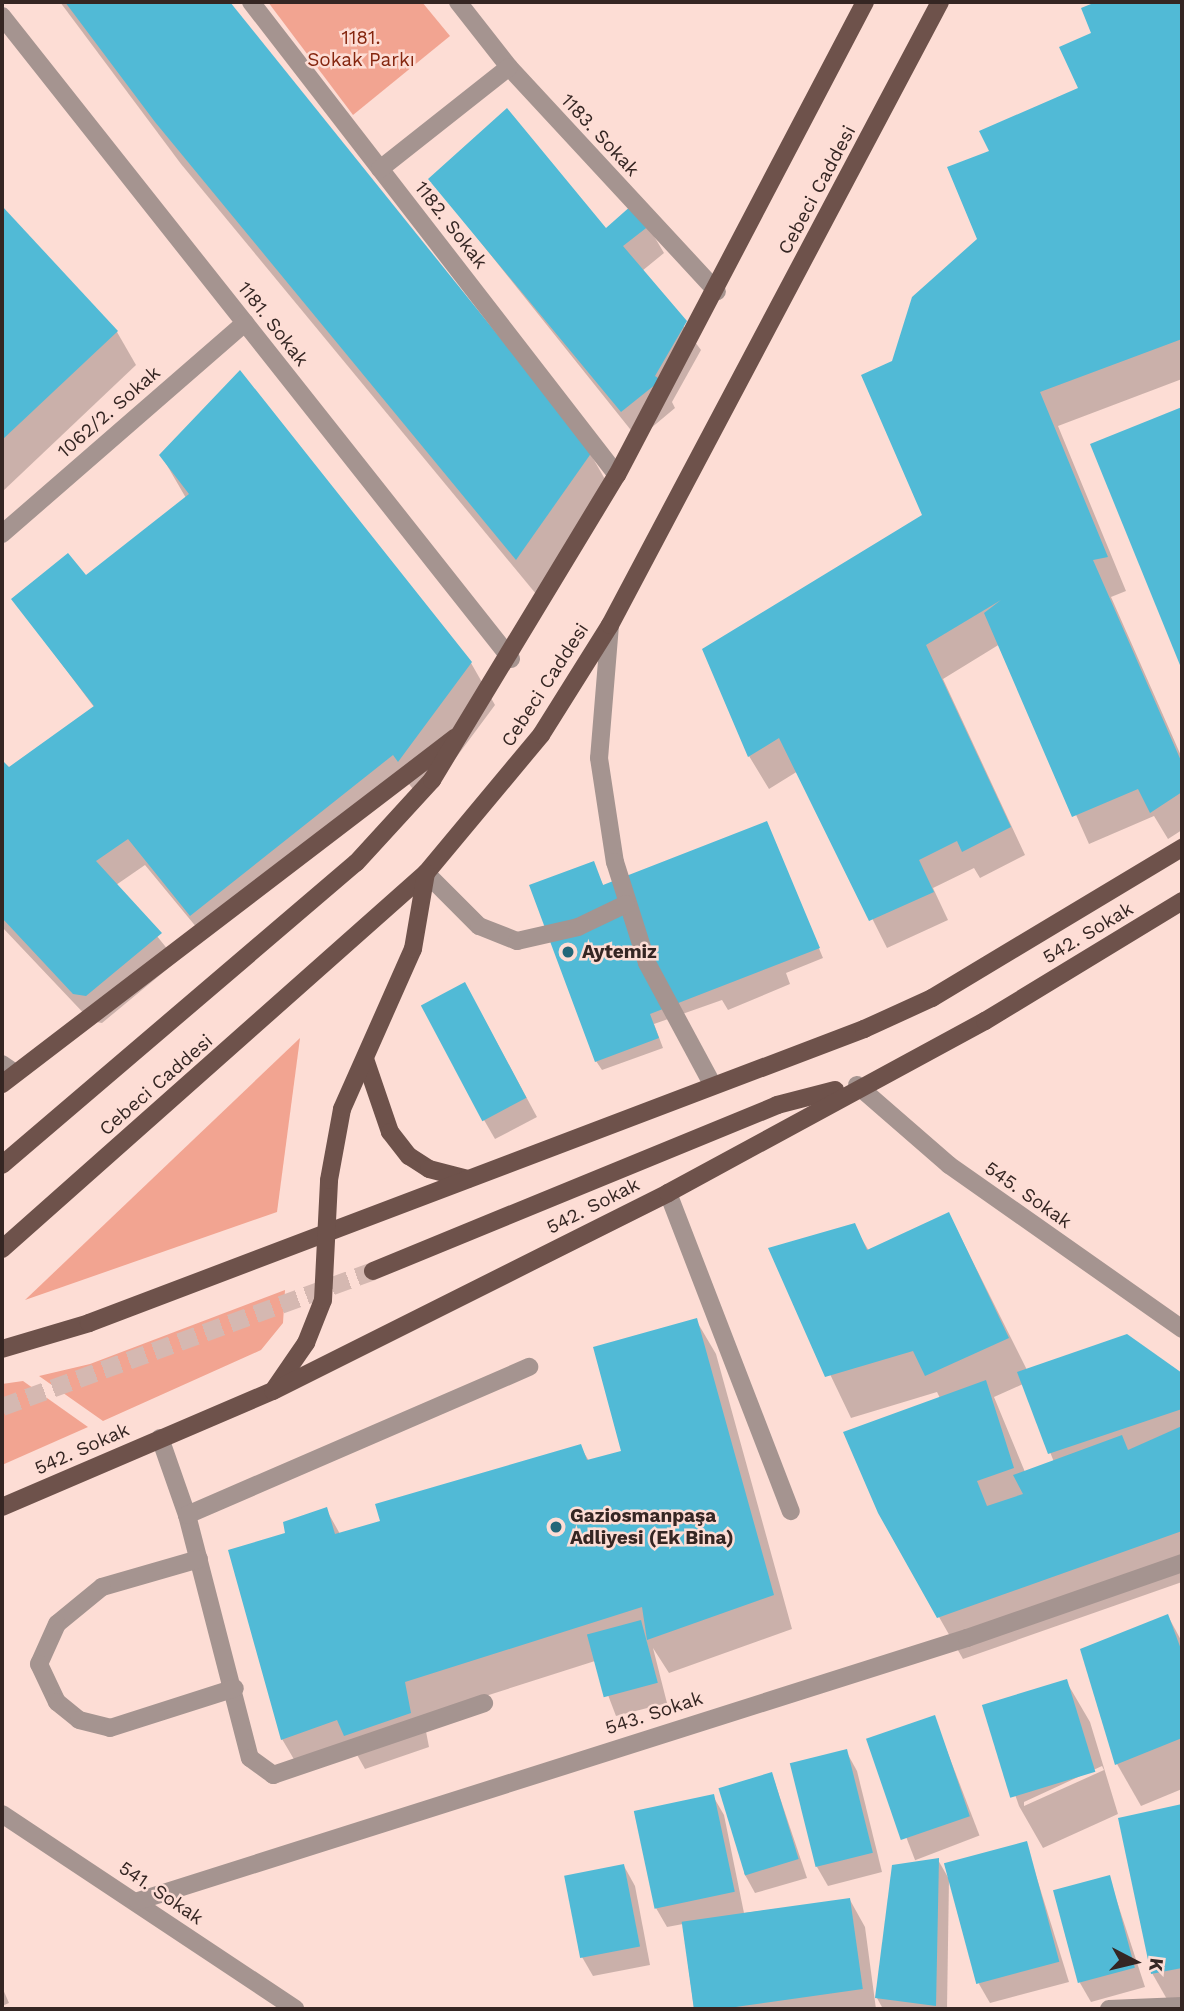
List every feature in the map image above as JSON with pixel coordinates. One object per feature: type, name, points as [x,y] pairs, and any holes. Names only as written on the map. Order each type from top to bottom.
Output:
[{"type":"main road","name":"Cebeci Caddesi","points":[[2,1165],[356,863],[432,780],[511,659],[617,475],[717,292],[865,2]]},
{"type":"main road","name":"Cebeci Caddesi","points":[[2,1249],[426,873],[541,735],[610,625],[940,2]]},
{"type":"main road","points":[[6,1074],[467,729]]},
{"type":"main road","name":"542. Sokak","points":[[2,1349],[331,1232],[711,1082],[864,1029],[932,998],[1182,848]]},
{"type":"main road","points":[[273,1391],[306,1343],[323,1300],[331,1232],[329,1180],[342,1109],[413,949],[426,873]]},
{"type":"main road","name":"542. Sokak","points":[[2,1507],[273,1391],[668,1193],[857,1085],[985,1021],[1182,901]]},
{"type":"main road","points":[[365,1059],[390,1132],[409,1156],[429,1169],[468,1179]]},
{"type":"main road","points":[[373,1271],[777,1105],[857,1085]]},
{"type":"street","name":"1182. Sokak","points":[[251,2],[617,475]]},
{"type":"street","name":"1183. Sokak","points":[[458,2],[509,67],[717,292]]},
{"type":"street","name":"1181. Sokak","points":[[2,16],[511,659]]},
{"type":"street","points":[[380,169],[509,67]]},
{"type":"street","name":"1062/2. Sokak","points":[[2,534],[245,323]]},
{"type":"street","points":[[610,625],[599,758],[626,904],[647,963],[711,1082]]},
{"type":"street","points":[[426,873],[479,926],[517,941],[578,927],[626,904]]},
{"type":"street","name":"545. Sokak","points":[[857,1085],[949,1165],[1182,1329]]},
{"type":"street","points":[[668,1193],[791,1511]]},
{"type":"street","points":[[187,1515],[529,1367]]},
{"type":"street","points":[[160,1438],[187,1515],[235,1688],[250,1758],[273,1775],[484,1703]]},
{"type":"street","points":[[199,1559],[102,1587],[57,1624],[39,1664],[57,1702],[79,1720],[110,1728],[235,1688]]},
{"type":"street","name":"543. Sokak","points":[[138,1901],[967,1638],[1182,1563]]},
{"type":"street","name":"541. Sokak","points":[[2,1814],[138,1901],[295,2009]]},
{"type":"street","points":[[1109,2009],[1182,2006]]},
{"type":"green space","name":"1181. Sokak Parkı","points":[[268,2],[422,2],[450,36],[353,115]]},
{"type":"green space","points":[[300,1038],[277,1212],[25,1300]]},
{"type":"green space","points":[[285,1290],[283,1323],[261,1350],[103,1421],[39,1376],[90,1364]]},
{"type":"green space","points":[[23,1381],[88,1427],[2,1465],[2,1384]]},
{"type":"building","points":[[65,2],[230,2],[592,452],[516,560],[155,122]]},
{"type":"building","points":[[1096,2],[1182,2],[1182,339],[1040,392],[1108,557],[1093,560],[1182,763],[1182,792],[1150,813],[1138,789],[1072,817],[984,613],[1001,600],[926,645],[1011,827],[962,852],[957,841],[919,860],[934,892],[869,921],[779,738],[748,757],[702,649],[922,515],[861,375],[892,361],[912,297],[977,239],[947,167],[989,151],[979,131],[1078,88],[1059,47],[1091,33],[1081,8]]},
{"type":"building","points":[[507,108],[606,228],[632,205],[650,225],[623,246],[687,321],[655,376],[661,380],[621,412],[428,179]]},
{"type":"building","points":[[2,206],[118,331],[2,440]]},
{"type":"building","points":[[240,370],[472,662],[398,762],[393,755],[190,916],[128,839],[96,861],[162,933],[86,996],[73,994],[2,918],[2,760],[9,767],[94,706],[11,599],[68,553],[86,575],[189,494],[159,455]]},
{"type":"building","points":[[1182,407],[1182,670],[1090,444]]},
{"type":"building","points":[[767,821],[820,948],[650,1014],[659,1038],[595,1062],[529,885],[594,861],[603,885]]},
{"type":"building","points":[[465,982],[527,1098],[482,1121],[421,1005]]},
{"type":"building","points":[[949,1212],[1009,1338],[925,1376],[913,1351],[825,1377],[768,1248],[855,1223],[867,1250]]},
{"type":"building","name":"Gaziosmanpaşa Adliyesi (Ek Bina)","points":[[697,1318],[774,1595],[647,1640],[642,1607],[405,1682],[411,1713],[344,1736],[337,1720],[281,1740],[228,1550],[285,1533],[283,1522],[327,1507],[335,1534],[380,1521],[375,1504],[581,1444],[587,1460],[621,1451],[593,1347]]},
{"type":"building","points":[[1127,1334],[1182,1373],[1182,1409],[1048,1454],[1017,1372]]},
{"type":"building","points":[[986,1380],[1014,1468],[977,1481],[987,1506],[1023,1494],[1013,1475],[1122,1435],[1128,1450],[1182,1426],[1182,1531],[937,1618],[878,1513],[843,1432]]},
{"type":"building","points":[[1168,1614],[1182,1652],[1182,1738],[1115,1765],[1080,1649]]},
{"type":"building","points":[[641,1620],[658,1683],[604,1697],[587,1634]]},
{"type":"building","points":[[1067,1679],[1095,1772],[1010,1798],[982,1705]]},
{"type":"building","points":[[935,1715],[970,1816],[901,1840],[866,1739]]},
{"type":"building","points":[[847,1749],[873,1853],[816,1867],[790,1763]]},
{"type":"building","points":[[772,1772],[799,1859],[745,1875],[718,1788]]},
{"type":"building","points":[[714,1794],[735,1892],[655,1909],[634,1811]]},
{"type":"building","points":[[1182,1804],[1182,1968],[1151,1974],[1118,1818]]},
{"type":"building","points":[[1027,1841],[1059,1962],[976,1984],[944,1863]]},
{"type":"building","points":[[939,1858],[936,2006],[875,1998],[892,1865]]},
{"type":"building","points":[[624,1864],[640,1946],[580,1958],[564,1876]]},
{"type":"building","points":[[1110,1875],[1135,1968],[1078,1983],[1053,1890]]},
{"type":"building","points":[[850,1898],[863,1989],[721,2009],[694,2009],[682,1922]]},
{"type":"tunnel","points":[[2,1407],[373,1271]]},
{"type":"place","name":"Aytemiz","points":[[568,952]]},
{"type":"place","name":"Gaziosmanpaşa Adliyesi (Ek Bina)","points":[[556,1527]]}]
